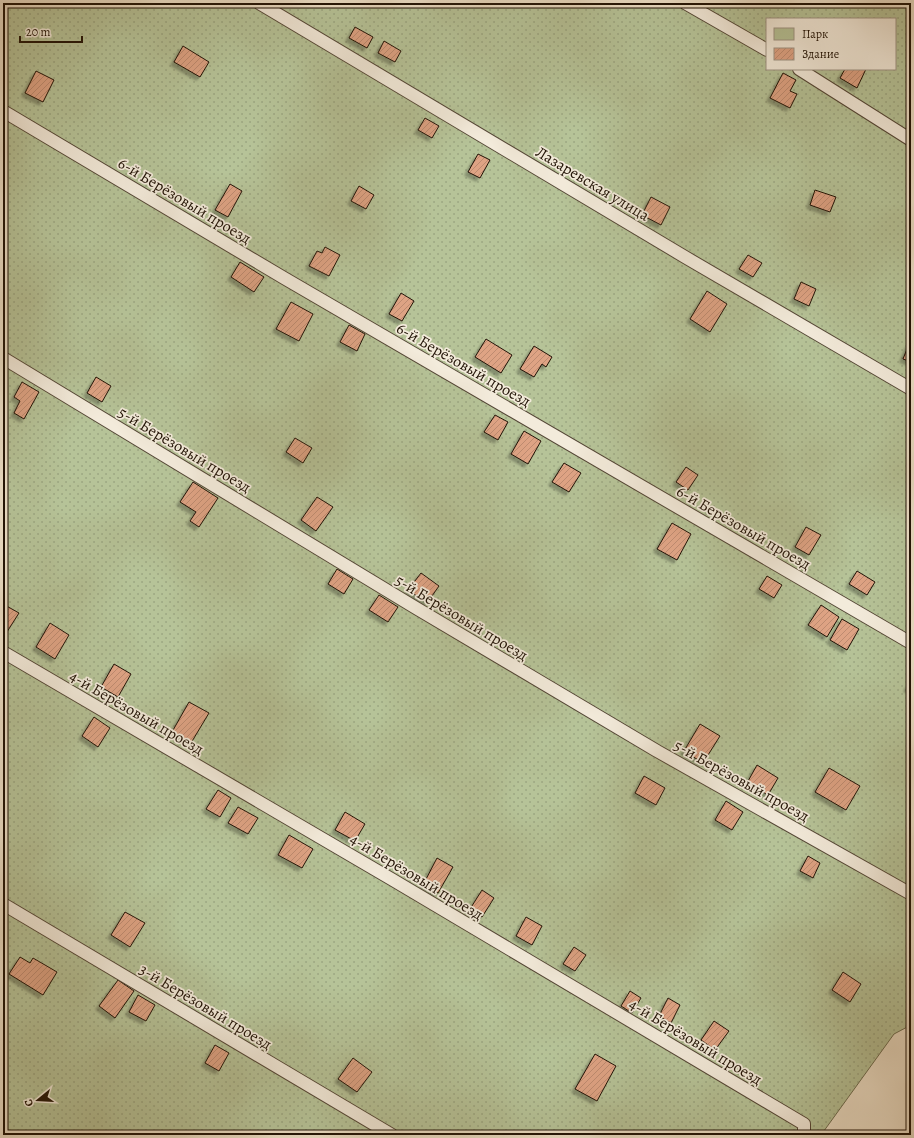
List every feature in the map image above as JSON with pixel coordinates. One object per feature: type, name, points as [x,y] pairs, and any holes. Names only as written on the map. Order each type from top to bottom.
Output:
[{"type":"lane","name":"Лазаревская улица","points":[[259,3],[911,390]]},
{"type":"lane","points":[[685,3],[766,49]]},
{"type":"lane","points":[[802,70],[911,140]]},
{"type":"lane","name":"6-й Берёзовый проезд","points":[[3,110],[284,278],[911,643]]},
{"type":"lane","name":"5-й Берёзовый проезд","points":[[3,358],[416,608],[657,751],[911,894]]},
{"type":"lane","name":"4-й Берёзовый проезд","points":[[3,652],[386,876],[804,1124],[804,1135]]},
{"type":"lane","name":"3-й Берёзовый проезд","points":[[3,904],[392,1135]]},
{"type":"green space","points":[[3,3],[911,3],[911,1025],[894,1034],[821,1135],[3,1135]]},
{"type":"building","points":[[355,27],[373,37],[367,48],[349,38]]},
{"type":"building","points":[[384,41],[401,51],[395,62],[378,53]]},
{"type":"building","points":[[183,46],[209,62],[200,77],[174,62]]},
{"type":"building","points":[[844,70],[866,70],[857,88],[840,78]]},
{"type":"building","points":[[36,71],[54,80],[43,102],[25,93]]},
{"type":"building","points":[[783,73],[796,80],[790,91],[797,94],[790,108],[770,98]]},
{"type":"building","points":[[425,118],[439,126],[432,138],[418,130]]},
{"type":"building","points":[[478,154],[490,160],[480,178],[468,172]]},
{"type":"building","points":[[230,184],[242,191],[228,217],[215,210]]},
{"type":"building","points":[[359,186],[374,195],[366,209],[351,201]]},
{"type":"building","points":[[815,190],[836,197],[830,212],[810,205]]},
{"type":"building","points":[[651,197],[670,207],[661,225],[642,215]]},
{"type":"building","points":[[325,247],[340,255],[329,276],[309,266],[317,251],[322,253]]},
{"type":"building","points":[[748,255],[762,263],[753,277],[739,269]]},
{"type":"building","points":[[240,262],[264,277],[254,292],[231,277]]},
{"type":"building","points":[[801,282],[816,289],[809,306],[794,299]]},
{"type":"building","points":[[707,291],[727,304],[710,332],[690,319]]},
{"type":"building","points":[[401,293],[414,301],[402,321],[389,314]]},
{"type":"building","points":[[291,302],[313,314],[299,341],[276,329]]},
{"type":"building","points":[[349,325],[365,334],[357,351],[340,342]]},
{"type":"building","points":[[486,339],[512,355],[501,373],[475,357]]},
{"type":"building","points":[[909,344],[911,345],[911,362],[903,359]]},
{"type":"building","points":[[534,346],[552,357],[546,367],[542,364],[534,377],[520,369]]},
{"type":"building","points":[[96,377],[111,386],[102,402],[87,393]]},
{"type":"building","points":[[22,382],[39,392],[24,419],[14,413],[20,401],[14,397]]},
{"type":"building","points":[[495,415],[508,422],[498,440],[484,432]]},
{"type":"building","points":[[524,431],[541,441],[528,464],[511,454]]},
{"type":"building","points":[[295,438],[312,448],[303,463],[286,452]]},
{"type":"building","points":[[564,463],[581,473],[569,492],[552,482]]},
{"type":"building","points":[[686,467],[698,475],[688,490],[676,482]]},
{"type":"building","points":[[193,482],[218,498],[199,527],[190,521],[196,512],[180,502]]},
{"type":"building","points":[[317,497],[333,507],[316,531],[301,520]]},
{"type":"building","points":[[672,523],[691,534],[677,560],[657,549]]},
{"type":"building","points":[[806,527],[821,535],[809,555],[795,547]]},
{"type":"building","points":[[337,569],[353,579],[344,594],[328,584]]},
{"type":"building","points":[[857,571],[875,582],[867,595],[849,584]]},
{"type":"building","points":[[421,573],[439,586],[427,603],[408,590]]},
{"type":"building","points":[[767,576],[782,585],[774,598],[759,589]]},
{"type":"building","points":[[379,595],[398,607],[388,622],[369,610]]},
{"type":"building","points":[[3,604],[19,613],[5,635],[3,634]]},
{"type":"building","points":[[821,605],[839,617],[827,637],[808,625]]},
{"type":"building","points":[[842,619],[859,629],[847,650],[830,640]]},
{"type":"building","points":[[50,623],[69,635],[55,659],[36,647]]},
{"type":"building","points":[[114,664],[131,674],[118,697],[101,687]]},
{"type":"building","points":[[911,682],[911,690],[907,688]]},
{"type":"building","points":[[189,702],[209,713],[191,743],[172,732]]},
{"type":"building","points":[[94,717],[110,728],[98,747],[82,736]]},
{"type":"building","points":[[700,724],[720,736],[703,763],[684,751]]},
{"type":"building","points":[[757,765],[778,778],[768,795],[747,783]]},
{"type":"building","points":[[829,768],[860,786],[846,810],[815,792]]},
{"type":"building","points":[[644,776],[665,788],[656,805],[635,793]]},
{"type":"building","points":[[218,790],[231,798],[220,817],[206,809]]},
{"type":"building","points":[[726,801],[743,812],[732,830],[715,820]]},
{"type":"building","points":[[238,807],[258,818],[248,834],[228,823]]},
{"type":"building","points":[[345,812],[365,824],[355,841],[335,830]]},
{"type":"building","points":[[289,835],[313,849],[302,868],[278,855]]},
{"type":"building","points":[[808,856],[820,863],[813,878],[800,871]]},
{"type":"building","points":[[437,858],[453,867],[438,893],[423,885]]},
{"type":"building","points":[[482,890],[494,898],[482,917],[470,909]]},
{"type":"building","points":[[125,912],[145,923],[130,947],[111,935]]},
{"type":"building","points":[[526,917],[542,926],[532,945],[516,936]]},
{"type":"building","points":[[574,947],[586,955],[575,971],[563,964]]},
{"type":"building","points":[[20,957],[30,963],[33,958],[57,972],[43,995],[9,974]]},
{"type":"building","points":[[843,972],[861,984],[850,1002],[832,990]]},
{"type":"building","points":[[118,980],[134,991],[115,1018],[99,1006]]},
{"type":"building","points":[[630,991],[641,998],[632,1013],[621,1006]]},
{"type":"building","points":[[138,995],[155,1005],[146,1021],[129,1012]]},
{"type":"building","points":[[668,998],[680,1005],[671,1023],[659,1016]]},
{"type":"building","points":[[714,1021],[729,1031],[715,1050],[701,1040]]},
{"type":"building","points":[[215,1045],[229,1053],[219,1071],[205,1063]]},
{"type":"building","points":[[595,1054],[616,1066],[597,1101],[575,1089]]},
{"type":"building","points":[[353,1058],[372,1072],[357,1092],[338,1079]]}]
